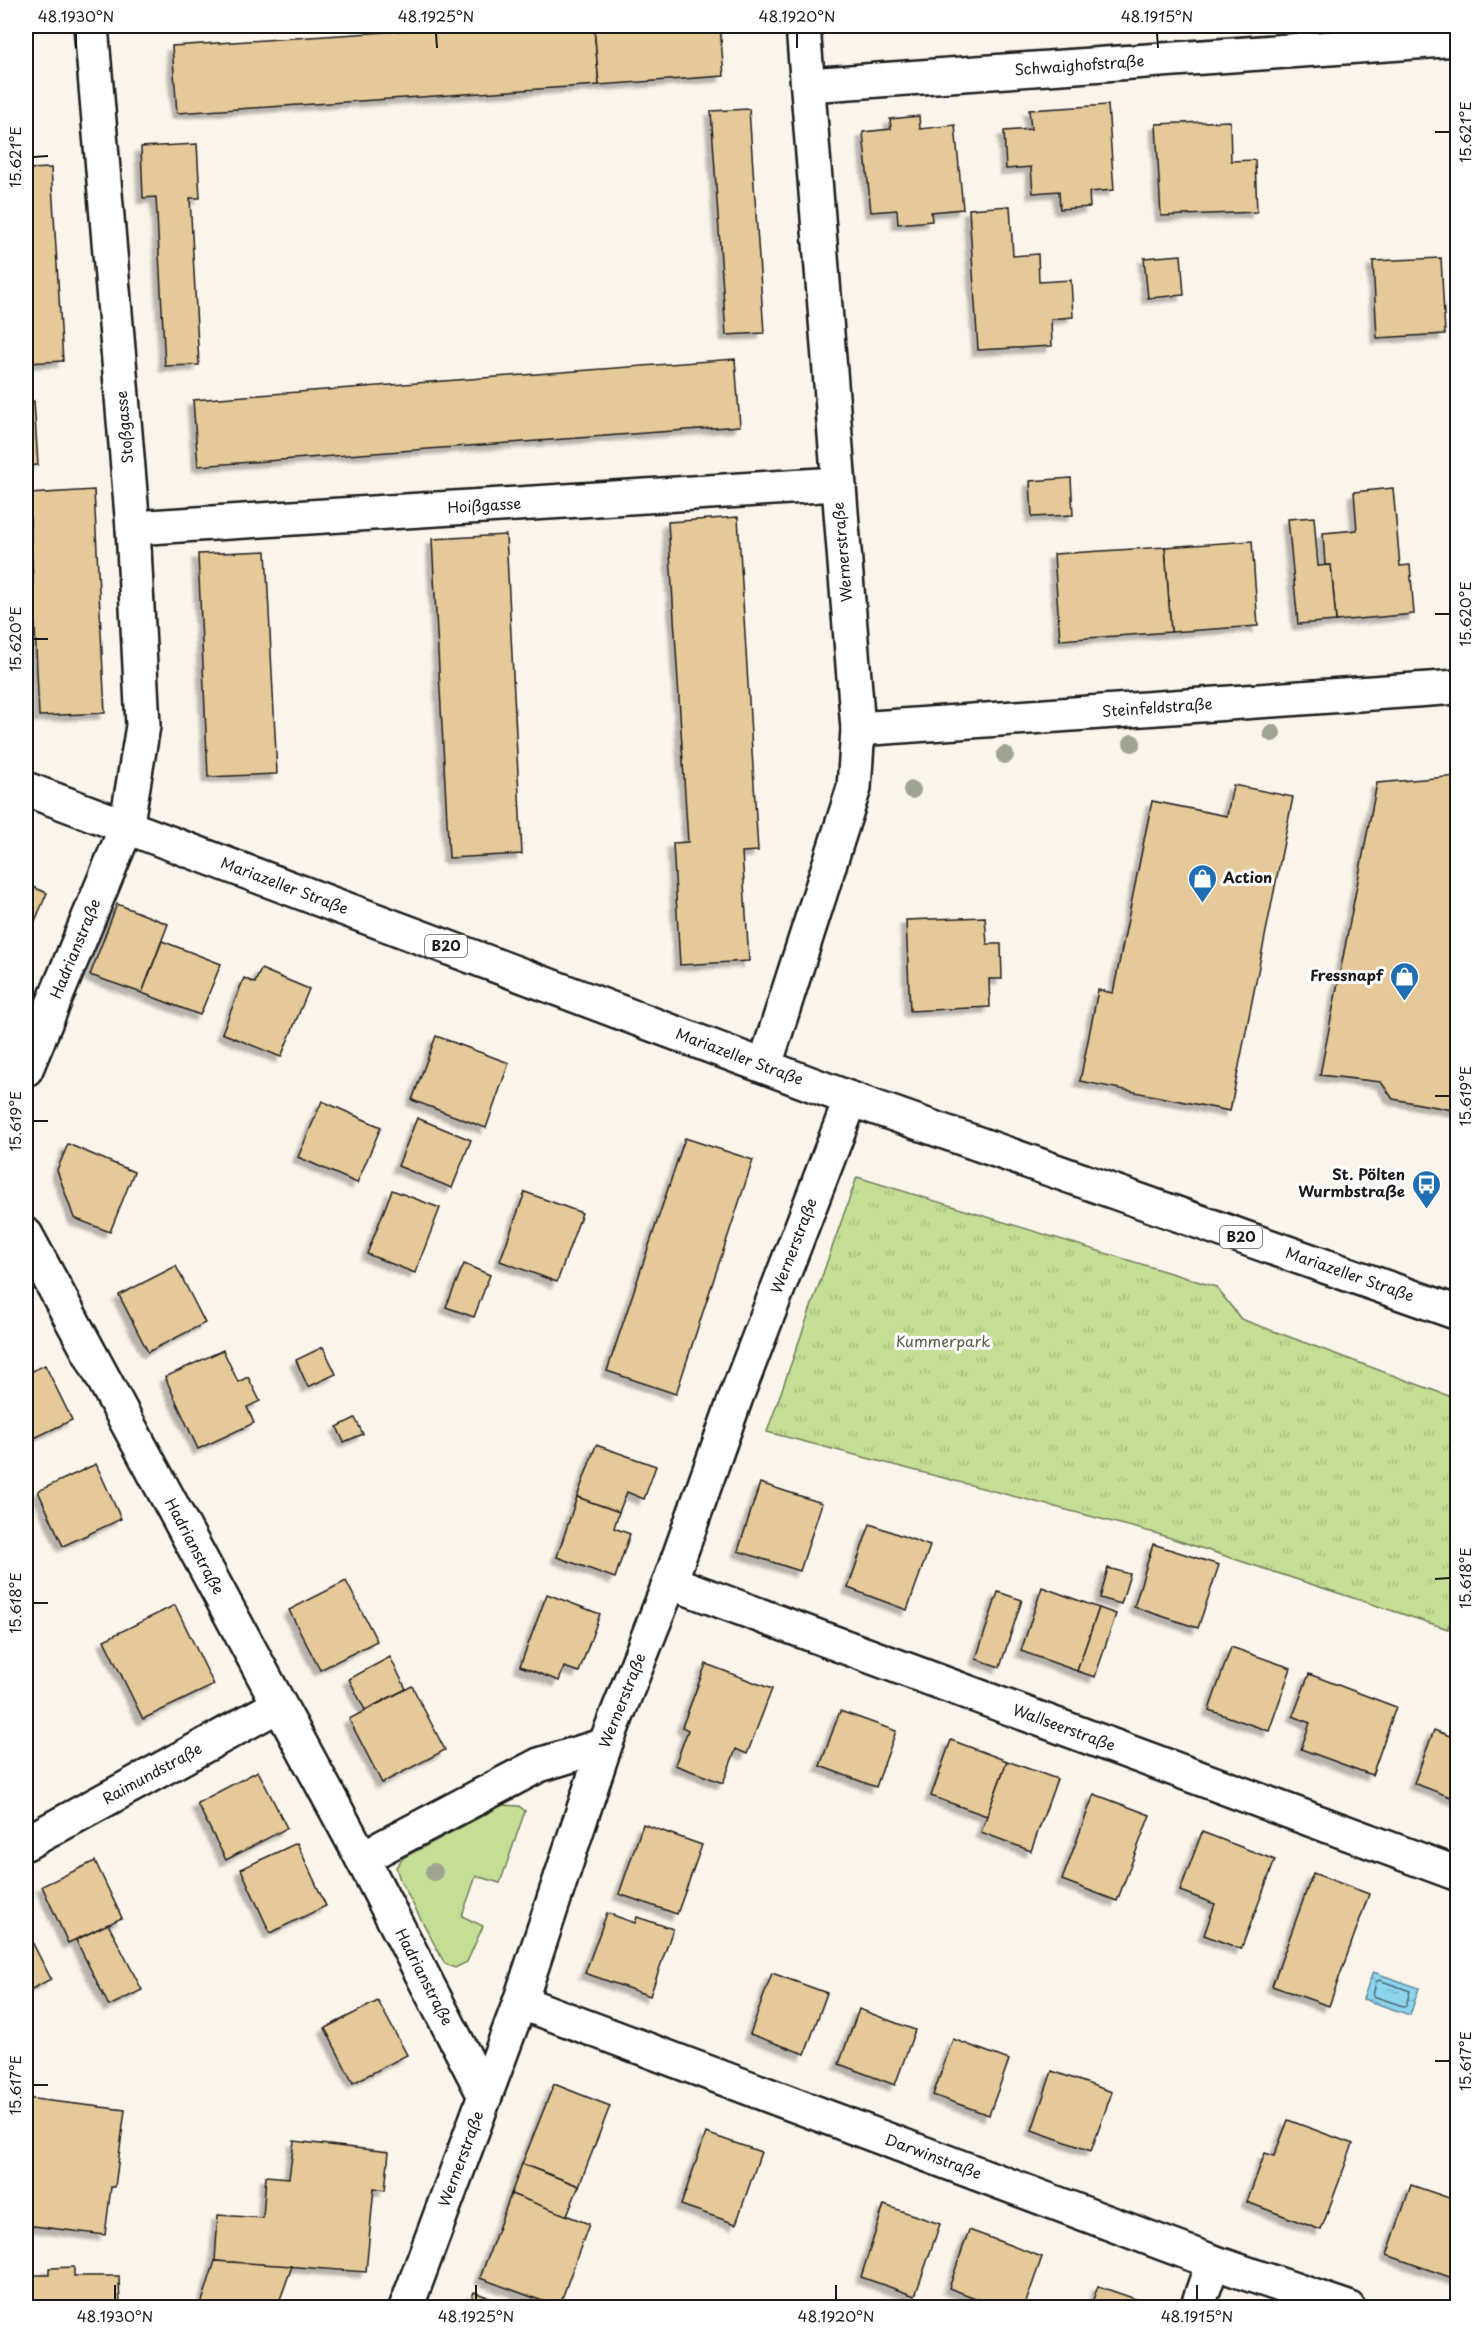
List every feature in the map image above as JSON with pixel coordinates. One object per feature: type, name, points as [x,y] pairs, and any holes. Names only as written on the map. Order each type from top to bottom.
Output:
[{"type":"street","name":"Stoßgasse","points":[[91,26],[133,528],[143,726],[126,828]]},
{"type":"street","name":"Wernerstraße","points":[[765,1065],[854,788],[858,729],[837,484],[803,26]]},
{"type":"street","name":"Schwaighofstraße","points":[[808,85],[1458,39]]},
{"type":"street","name":"Hoißgasse","points":[[133,528],[837,484]]},
{"type":"street","name":"Steinfeldstraße","points":[[858,729],[1458,687]]},
{"type":"street","name":"Mariazeller Straße","points":[[26,789],[851,1099],[1458,1313]]},
{"type":"street","name":"Hadrianstraße","points":[[26,1069],[126,828]]},
{"type":"street","name":"Wernerstraße","points":[[406,2307],[520,2002],[605,1744],[670,1582],[736,1396],[851,1099]]},
{"type":"street","name":"Hadrianstraße","points":[[26,1234],[362,1858],[484,2096]]},
{"type":"street","name":"Wallseerstraße","points":[[670,1582],[1458,1874]]},
{"type":"street","name":"Raimundstraße","points":[[26,1843],[279,1705]]},
{"type":"street","points":[[362,1858],[539,1766],[605,1744]]},
{"type":"street","name":"Darwinstraße","points":[[520,2002],[1213,2262],[1348,2307]]},
{"type":"street","points":[[1197,2307],[1213,2262]]},
{"type":"green space","name":"Kummerpark","points":[[857,1177],[1216,1287],[1241,1319],[1457,1399],[1458,1597],[1448,1629],[1155,1533],[767,1432]]},
{"type":"green space","points":[[503,1805],[519,1806],[525,1811],[500,1883],[476,1876],[462,1916],[483,1926],[467,1962],[455,1968],[445,1964],[400,1880],[396,1867],[403,1858]]},
{"type":"water","points":[[1373,1972],[1419,1988],[1410,2015],[1363,1999]]},
{"type":"building","points":[[477,26],[594,26],[599,85],[177,113],[172,46]]},
{"type":"building","points":[[594,26],[720,26],[724,76],[599,85]]},
{"type":"building","points":[[1108,105],[1114,190],[1089,192],[1090,207],[1060,209],[1059,191],[1033,193],[1031,167],[1006,169],[1004,131],[1031,129],[1029,110]]},
{"type":"building","points":[[749,109],[764,333],[726,335],[711,111]]},
{"type":"building","points":[[919,116],[920,129],[955,125],[963,209],[931,212],[932,221],[898,224],[897,210],[871,212],[863,132],[891,129],[890,119]]},
{"type":"building","points":[[1230,121],[1231,161],[1255,160],[1257,212],[1161,216],[1156,124]]},
{"type":"building","points":[[197,144],[200,198],[190,198],[199,365],[165,366],[156,197],[143,198],[141,147]]},
{"type":"building","points":[[51,168],[63,361],[27,363],[26,169]]},
{"type":"building","points":[[1010,206],[1013,256],[1038,254],[1039,282],[1071,280],[1073,317],[1051,319],[1052,346],[978,350],[969,209]]},
{"type":"building","points":[[1181,255],[1184,295],[1148,298],[1144,258]]},
{"type":"building","points":[[1441,258],[1445,334],[1377,338],[1373,261]]},
{"type":"building","points":[[735,359],[740,426],[198,466],[193,400]]},
{"type":"building","points":[[34,401],[38,465],[26,466],[26,402]]},
{"type":"building","points":[[1071,478],[1073,515],[1032,517],[1030,481]]},
{"type":"building","points":[[1393,488],[1400,566],[1410,565],[1414,614],[1336,621],[1331,565],[1325,565],[1323,533],[1357,530],[1354,492]]},
{"type":"building","points":[[94,490],[105,713],[39,716],[29,494]]},
{"type":"building","points":[[738,517],[758,851],[742,852],[749,961],[680,965],[673,843],[688,842],[668,522]]},
{"type":"building","points":[[1314,517],[1318,566],[1331,565],[1336,621],[1298,624],[1288,519]]},
{"type":"building","points":[[506,535],[522,854],[449,858],[432,539]]},
{"type":"building","points":[[1252,541],[1258,626],[1171,632],[1165,547]]},
{"type":"building","points":[[1165,547],[1171,632],[1060,640],[1054,554]]},
{"type":"building","points":[[266,551],[277,774],[208,777],[198,554]]},
{"type":"building","points":[[1458,776],[1458,1111],[1393,1099],[1381,1082],[1320,1075],[1377,783]]},
{"type":"building","name":"Action","points":[[1233,785],[1293,797],[1230,1111],[1080,1081],[1098,990],[1113,993],[1152,801],[1227,816]]},
{"type":"building","points":[[26,884],[47,893],[26,942]]},
{"type":"building","points":[[117,904],[168,924],[142,993],[90,975]]},
{"type":"building","points":[[985,917],[987,944],[1001,944],[1002,979],[989,979],[990,1007],[910,1011],[906,920]]},
{"type":"building","points":[[162,941],[221,964],[200,1015],[142,993]]},
{"type":"building","points":[[261,969],[309,989],[281,1057],[222,1033],[244,978],[255,983]]},
{"type":"building","points":[[436,1036],[509,1063],[486,1128],[412,1100]]},
{"type":"building","points":[[322,1101],[381,1127],[357,1183],[298,1157]]},
{"type":"building","points":[[417,1118],[471,1140],[452,1188],[398,1166]]},
{"type":"building","points":[[685,1138],[753,1160],[676,1394],[607,1371]]},
{"type":"building","points":[[68,1144],[134,1172],[110,1232],[74,1218],[57,1170]]},
{"type":"building","points":[[392,1190],[440,1208],[415,1273],[367,1254]]},
{"type":"building","points":[[525,1192],[582,1213],[557,1282],[500,1261]]},
{"type":"building","points":[[464,1264],[490,1275],[474,1317],[446,1307]]},
{"type":"building","points":[[176,1266],[205,1323],[148,1352],[119,1295]]},
{"type":"building","points":[[323,1347],[336,1374],[308,1387],[296,1360]]},
{"type":"building","points":[[223,1350],[238,1382],[248,1377],[260,1401],[247,1407],[254,1423],[198,1449],[165,1377]]},
{"type":"building","points":[[45,1365],[72,1420],[26,1442],[26,1374]]},
{"type":"building","points":[[355,1418],[363,1434],[344,1442],[337,1427]]},
{"type":"building","points":[[596,1445],[656,1466],[644,1499],[627,1492],[619,1512],[577,1497]]},
{"type":"building","points":[[96,1464],[121,1519],[63,1546],[38,1491]]},
{"type":"building","points":[[760,1483],[822,1503],[800,1571],[738,1551]]},
{"type":"building","points":[[577,1497],[619,1512],[614,1528],[630,1534],[615,1578],[557,1557]]},
{"type":"building","points":[[870,1524],[930,1546],[907,1610],[848,1588]]},
{"type":"building","points":[[1153,1544],[1219,1565],[1198,1628],[1134,1607]]},
{"type":"building","points":[[1108,1568],[1130,1574],[1121,1604],[1100,1598]]},
{"type":"building","points":[[346,1581],[377,1641],[320,1670],[289,1610]]},
{"type":"building","points":[[1042,1587],[1099,1608],[1077,1671],[1021,1651]]},
{"type":"building","points":[[998,1592],[1022,1600],[1000,1667],[976,1659]]},
{"type":"building","points":[[547,1594],[600,1614],[579,1672],[564,1667],[559,1681],[520,1666]]},
{"type":"building","points":[[175,1605],[214,1685],[143,1719],[104,1640]]},
{"type":"building","points":[[1099,1608],[1116,1614],[1095,1677],[1077,1671]]},
{"type":"building","points":[[1231,1647],[1291,1668],[1269,1731],[1209,1710]]},
{"type":"building","points":[[390,1657],[406,1689],[365,1710],[349,1679]]},
{"type":"building","points":[[706,1664],[772,1689],[747,1754],[736,1749],[723,1783],[675,1765],[688,1730],[682,1727]]},
{"type":"building","points":[[1309,1674],[1396,1707],[1372,1775],[1301,1749],[1310,1723],[1293,1716]]},
{"type":"building","points":[[412,1686],[445,1750],[382,1783],[349,1719]]},
{"type":"building","points":[[840,1711],[896,1731],[876,1787],[820,1766]]},
{"type":"building","points":[[1434,1730],[1458,1739],[1458,1800],[1414,1783]]},
{"type":"building","points":[[951,1740],[1007,1761],[987,1816],[931,1796]]},
{"type":"building","points":[[1007,1761],[1057,1779],[1031,1851],[981,1832]]},
{"type":"building","points":[[258,1771],[287,1828],[226,1860],[197,1803]]},
{"type":"building","points":[[1094,1794],[1150,1815],[1117,1901],[1062,1880]]},
{"type":"building","points":[[643,1824],[702,1845],[677,1914],[619,1894]]},
{"type":"building","points":[[1202,1832],[1275,1860],[1241,1949],[1204,1935],[1215,1904],[1180,1891]]},
{"type":"building","points":[[297,1843],[326,1906],[270,1933],[241,1869]]},
{"type":"building","points":[[95,1861],[122,1918],[68,1943],[42,1886]]},
{"type":"building","points":[[1313,1873],[1369,1894],[1329,2006],[1272,1986]]},
{"type":"building","points":[[607,1913],[635,1923],[637,1917],[673,1929],[650,1996],[585,1973]]},
{"type":"building","points":[[108,1924],[142,1990],[109,2006],[76,1940]]},
{"type":"building","points":[[26,1930],[51,1979],[26,1992]]},
{"type":"building","points":[[772,1973],[827,1993],[805,2054],[750,2034]]},
{"type":"building","points":[[378,2001],[407,2055],[353,2083],[325,2028]]},
{"type":"building","points":[[859,2009],[915,2030],[895,2085],[839,2064]]},
{"type":"building","points":[[953,2039],[1009,2060],[989,2115],[933,2095]]},
{"type":"building","points":[[1052,2071],[1112,2092],[1091,2151],[1032,2130]]},
{"type":"building","points":[[554,2084],[610,2106],[579,2186],[522,2164]]},
{"type":"building","points":[[26,2098],[125,2110],[115,2187],[111,2187],[105,2235],[26,2225]]},
{"type":"building","points":[[1288,2120],[1353,2144],[1321,2230],[1247,2202],[1265,2153],[1274,2156]]},
{"type":"building","points":[[706,2133],[761,2152],[736,2224],[681,2205]]},
{"type":"building","points":[[294,2141],[389,2152],[385,2190],[374,2188],[366,2272],[215,2261],[218,2215],[263,2218],[266,2176],[289,2178]]},
{"type":"building","points":[[522,2164],[579,2186],[566,2217],[511,2194]]},
{"type":"building","points":[[1411,2185],[1458,2201],[1458,2280],[1387,2255]]},
{"type":"building","points":[[511,2194],[589,2224],[559,2307],[480,2278]]},
{"type":"building","points":[[884,2205],[940,2224],[915,2296],[861,2277]]},
{"type":"building","points":[[969,2230],[1042,2257],[1024,2308],[1002,2308],[949,2288]]},
{"type":"building","points":[[215,2261],[292,2266],[277,2308],[200,2308]]},
{"type":"building","points":[[74,2267],[74,2276],[119,2276],[120,2308],[26,2308],[26,2275],[49,2275],[49,2268]]},
{"type":"building","points":[[1098,2286],[1153,2305],[1152,2308],[1090,2308]]},
{"type":"building","points":[[474,2292],[517,2308],[468,2308]]},
{"type":"place","name":"Action","points":[[1202,904]]},
{"type":"place","name":"Fressnapf","points":[[1404,1002]]},
{"type":"place","name":"St. Pölten Wurmbstraße","points":[[1426,1210]]}]
